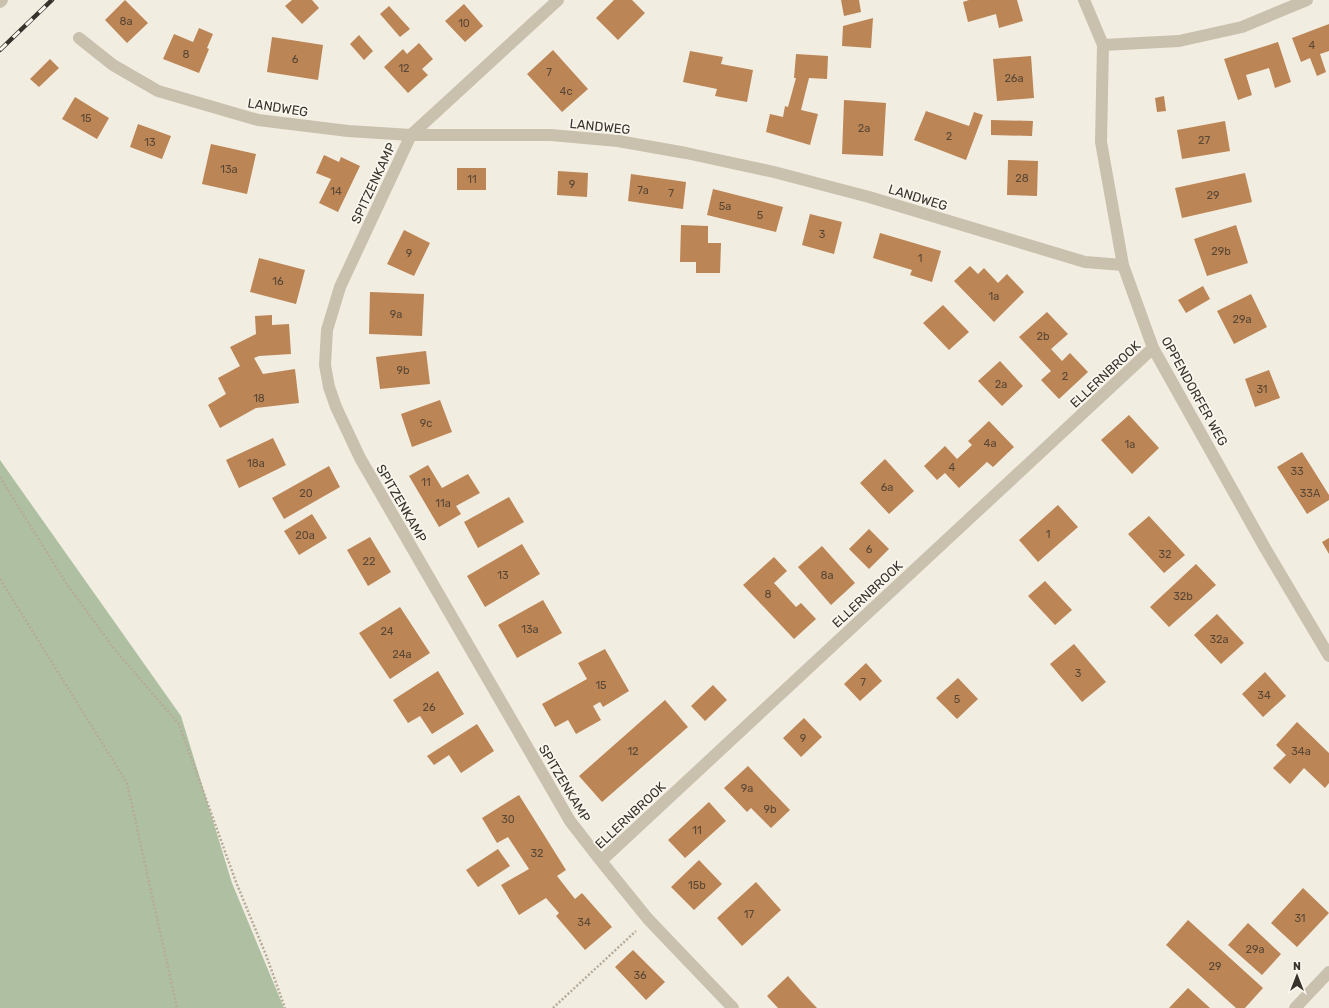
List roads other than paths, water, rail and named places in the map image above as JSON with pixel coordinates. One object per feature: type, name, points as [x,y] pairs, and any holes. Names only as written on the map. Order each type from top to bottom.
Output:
[{"type":"street","name":"SPITZENKAMP","points":[[558,0],[411,135],[340,287],[326,330],[325,365],[328,387],[360,458],[570,821],[600,861],[648,919],[733,1008]]},
{"type":"street","name":"OPPENDORFER WEG","points":[[1084,0],[1103,45],[1101,142],[1124,265],[1153,348],[1265,548],[1329,656]]},
{"type":"street","points":[[1103,45],[1179,41],[1242,27],[1307,0]]},
{"type":"street","name":"LANDWEG","points":[[79,38],[113,65],[158,91],[258,120],[348,131],[411,135],[551,135],[618,141],[686,153],[774,172],[869,197],[1085,262],[1124,265]]},
{"type":"street","name":"ELLERNBROOK","points":[[600,861],[1153,348]]},
{"type":"street","points":[[1295,1008],[1329,972]]},
{"type":"railway","points":[[0,50],[52,0]]}]
